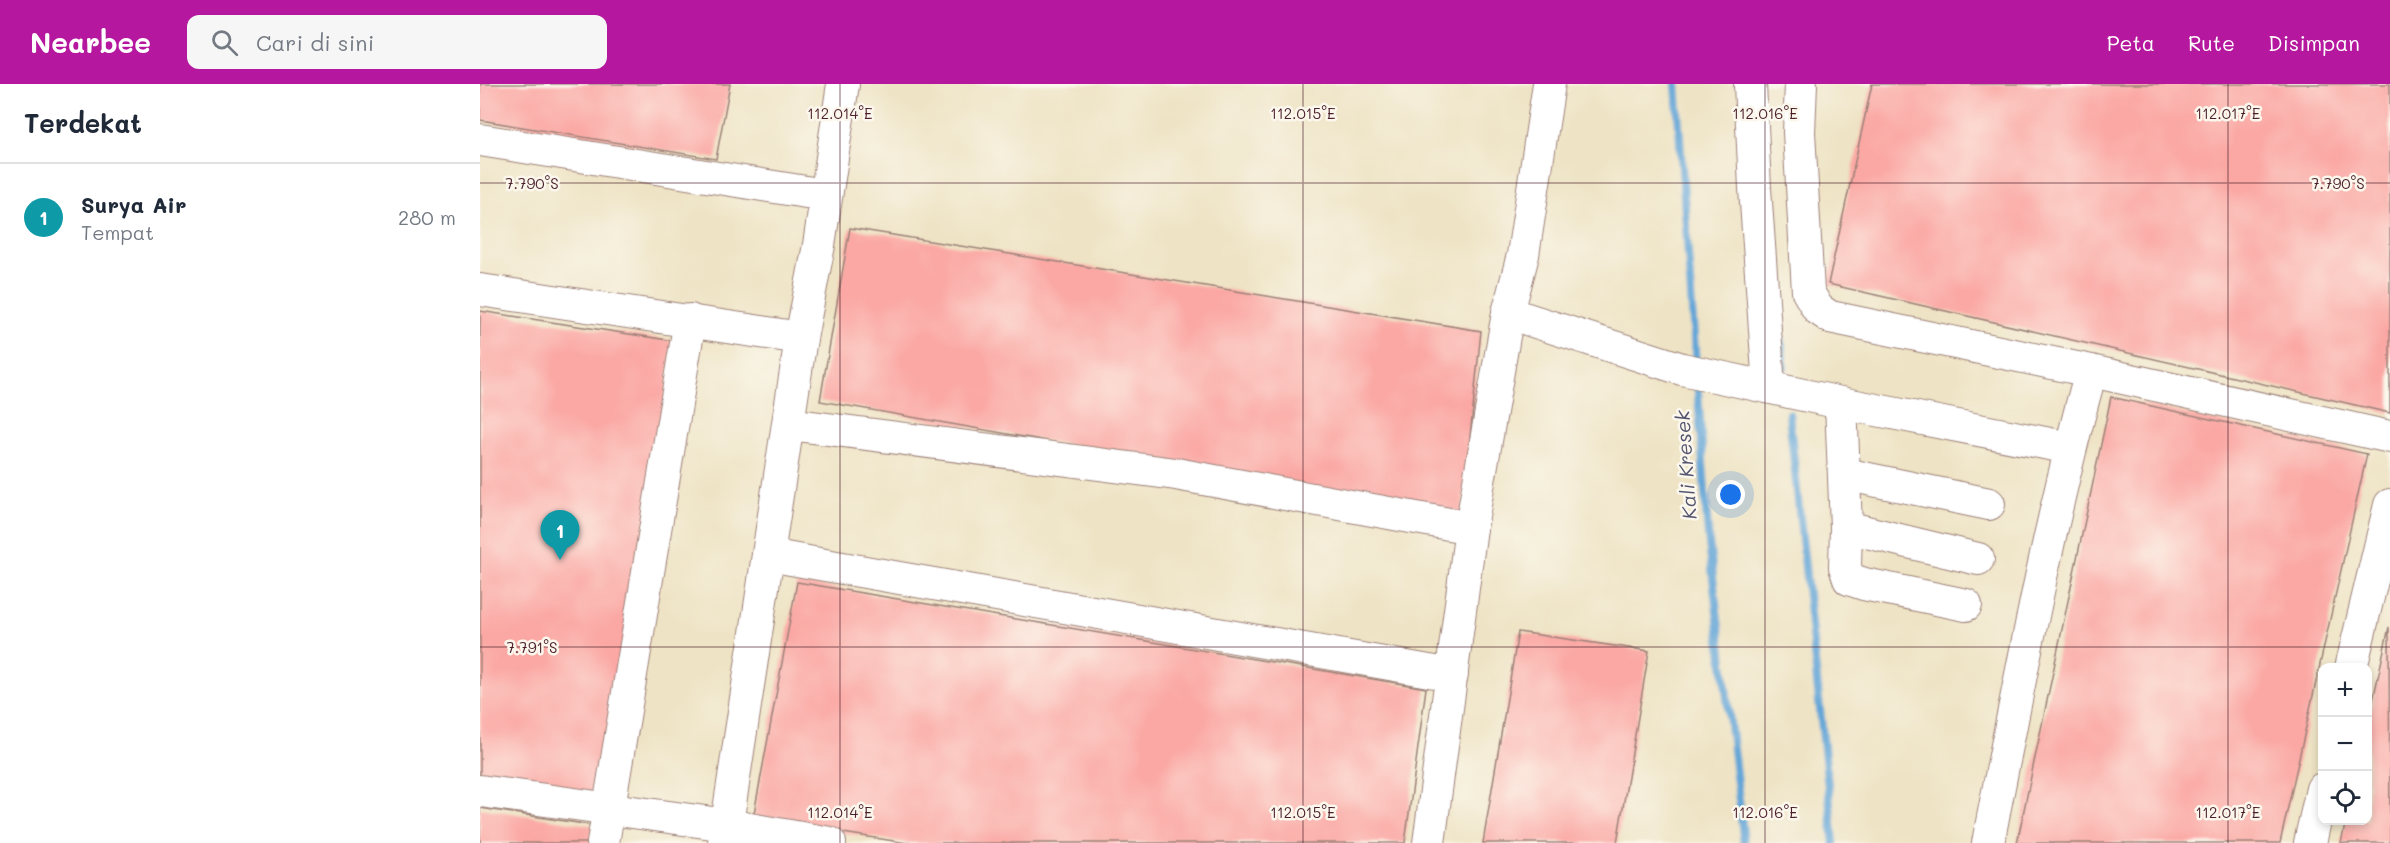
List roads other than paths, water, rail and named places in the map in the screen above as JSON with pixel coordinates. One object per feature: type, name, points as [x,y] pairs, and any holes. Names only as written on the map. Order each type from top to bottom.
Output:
[{"type":"lane","points":[[725,834],[801,338],[819,245],[843,84]]},
{"type":"lane","points":[[1430,843],[1470,528],[1508,313],[1523,255],[1549,84]]},
{"type":"lane","points":[[1750,84],[1769,387]]},
{"type":"lane","points":[[1801,84],[1798,132],[1808,292],[1818,309],[1830,317],[2091,371],[2390,437]]},
{"type":"lane","points":[[480,140],[825,195]]},
{"type":"lane","points":[[480,290],[801,338]]},
{"type":"lane","points":[[1508,313],[1682,369],[2070,448]]},
{"type":"lane","points":[[603,843],[690,320]]},
{"type":"lane","points":[[1989,843],[2035,603],[2070,448],[2091,371]]},
{"type":"lane","points":[[1841,403],[1846,527],[1845,567],[1849,579],[1966,605]]},
{"type":"lane","points":[[789,424],[1176,474],[1470,528]]},
{"type":"lane","points":[[1844,474],[1989,504]]},
{"type":"lane","points":[[2352,663],[2390,505]]},
{"type":"lane","points":[[1846,527],[1978,559]]},
{"type":"lane","points":[[768,555],[1452,675]]},
{"type":"lane","points":[[480,791],[609,810],[725,834],[830,843]]},
{"type":"lane","points":[[2310,843],[2318,807]]},
{"type":"waterway","name":"Kali Kresek","points":[[1676,84],[1696,365]]},
{"type":"waterway","points":[[1781,341],[1784,367]]},
{"type":"waterway","name":"Kali Kresek","points":[[1697,378],[1708,534],[1744,843]]},
{"type":"waterway","points":[[1789,414],[1834,843]]},
{"type":"place","name":"Surya Air","points":[[560,560]]}]
